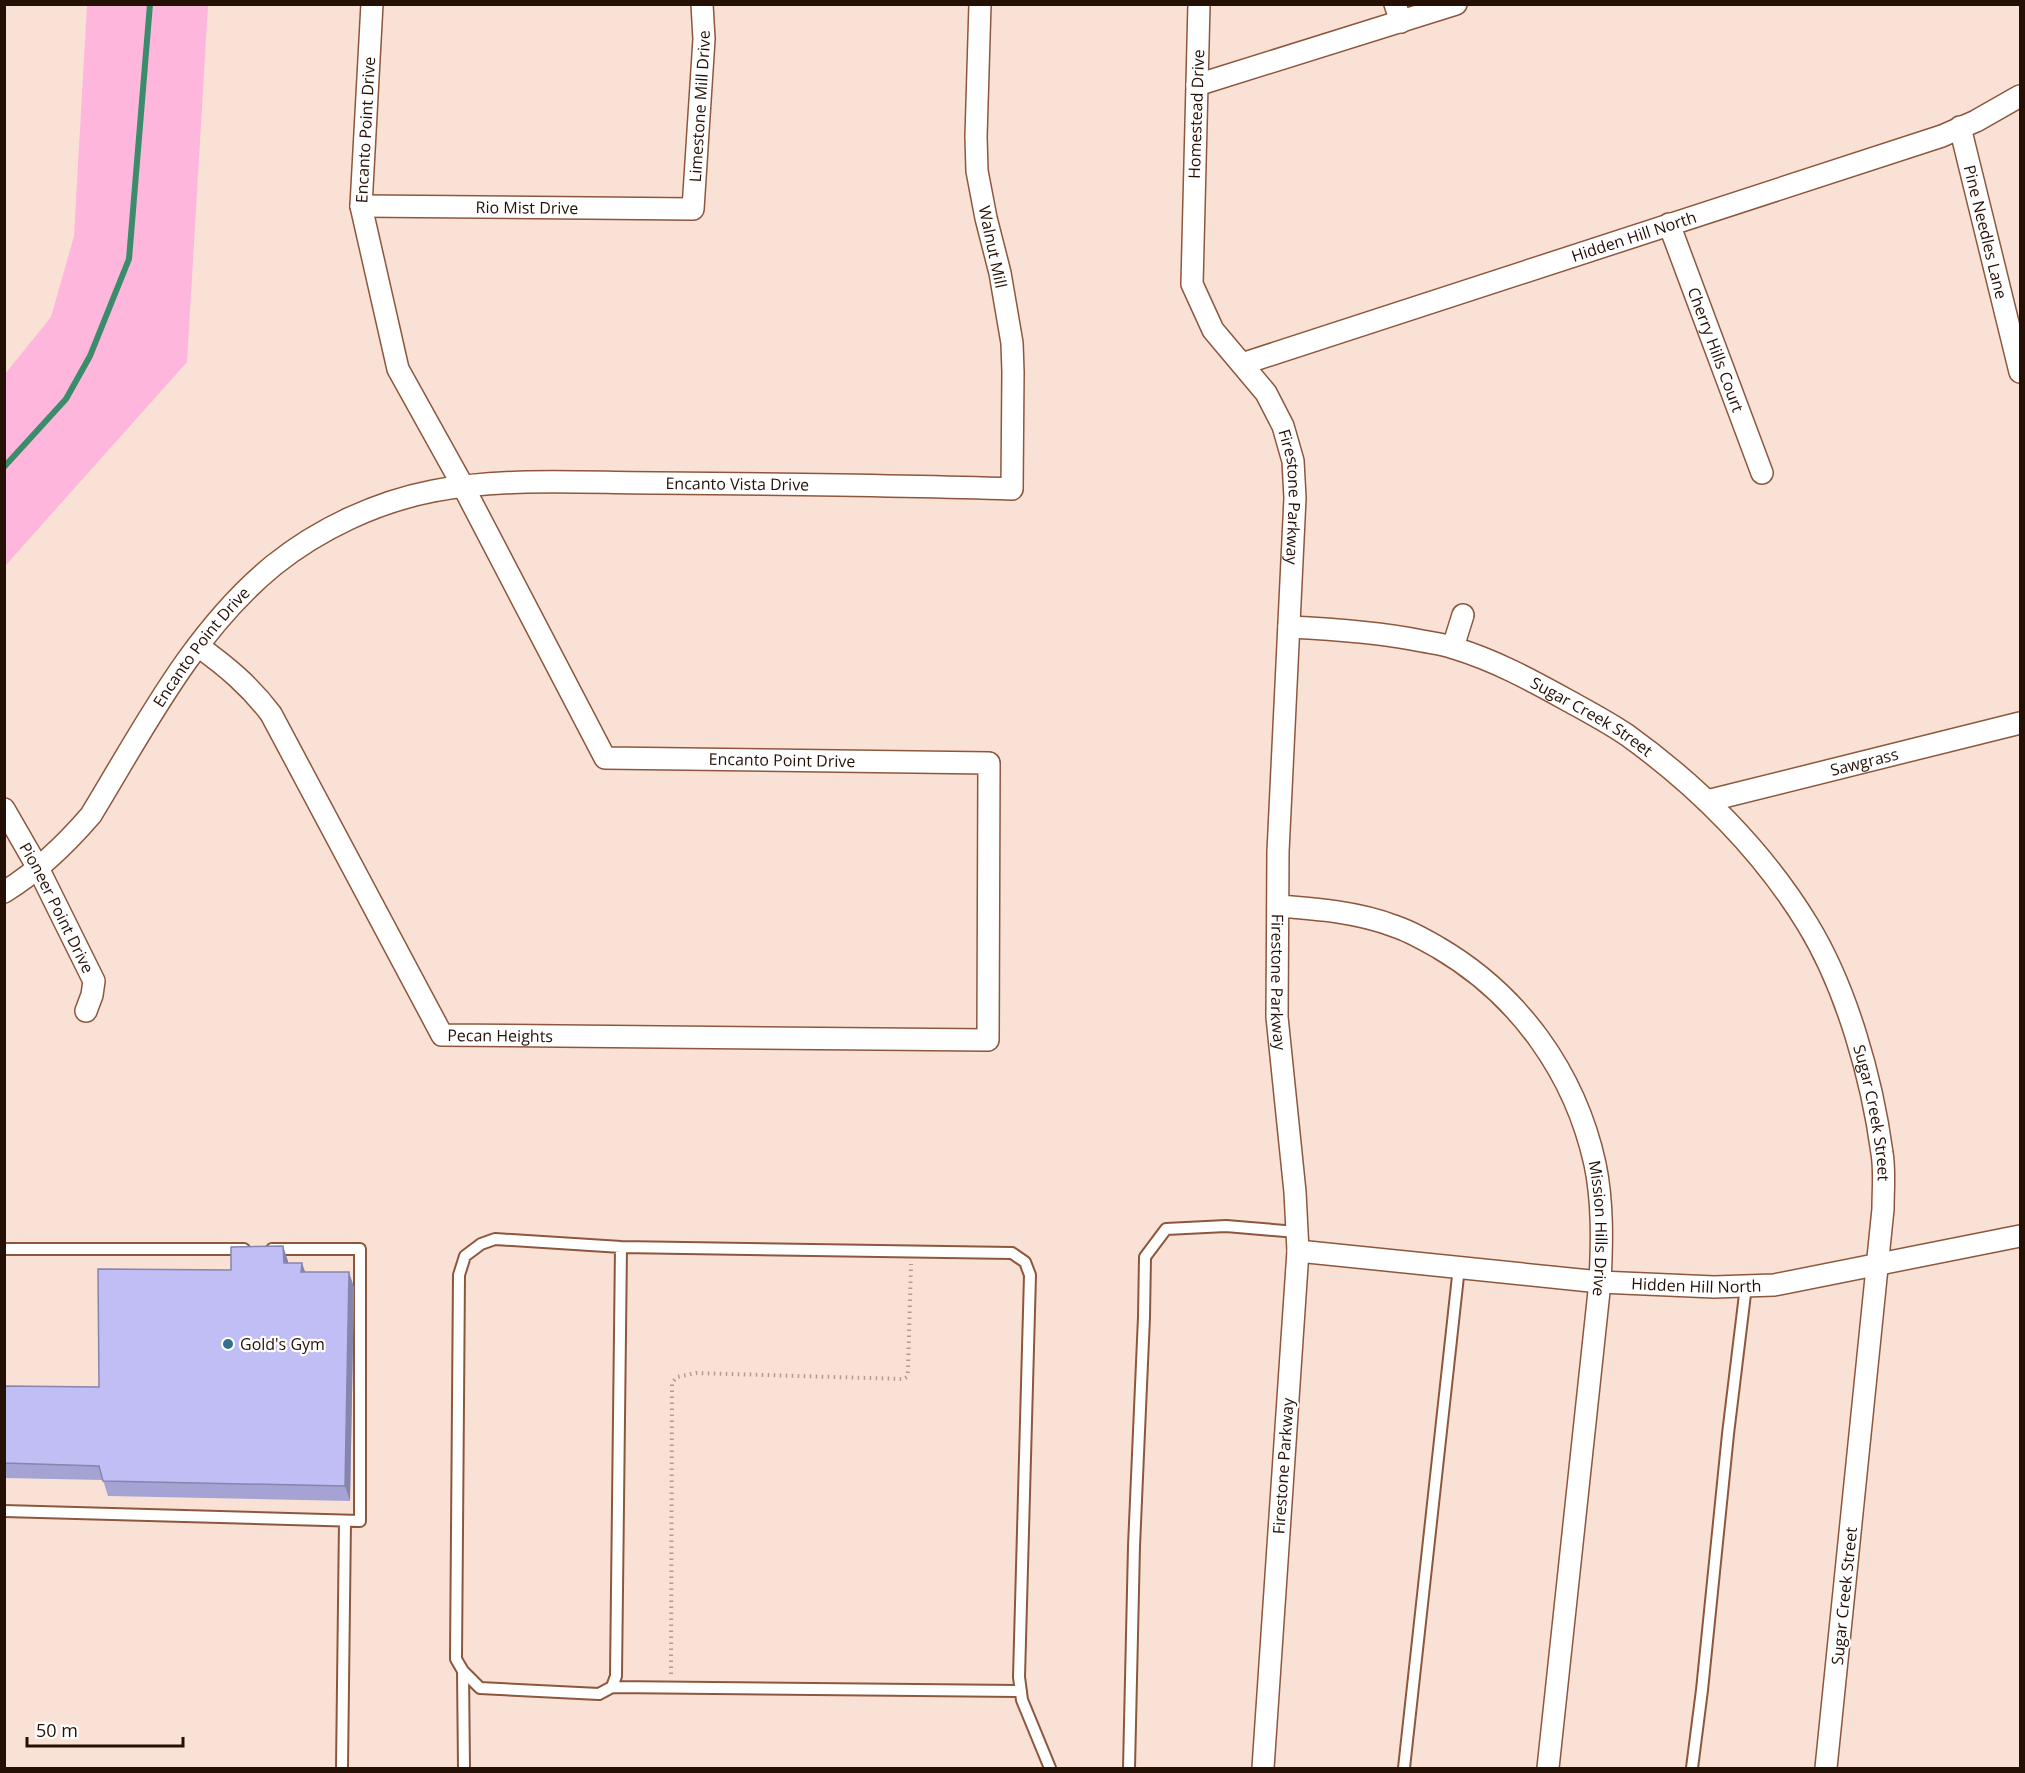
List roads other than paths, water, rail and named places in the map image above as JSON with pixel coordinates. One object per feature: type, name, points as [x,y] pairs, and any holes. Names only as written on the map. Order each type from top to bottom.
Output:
[{"type":"street","name":"Encanto Point Drive","points":[[372,4],[361,206],[398,369],[463,486],[605,758],[989,763],[987,1040]]},
{"type":"street","name":"Limestone Mill Drive","points":[[693,209],[704,39],[702,4]]},
{"type":"street","name":"Walnut Mill","points":[[980,4],[977,171],[1000,273],[1012,343],[1012,489]]},
{"type":"street","name":"Homestead Drive","points":[[1194,223],[1199,4]]},
{"type":"street","points":[[1197,85],[1398,13],[1456,4]]},
{"type":"street","name":"Hidden Hill North","points":[[1242,364],[1942,135],[1977,121],[2020,96]]},
{"type":"street","name":"Pine Needles Lane","points":[[1960,127],[2020,372]]},
{"type":"street","name":"Rio Mist Drive","points":[[361,206],[693,209]]},
{"type":"street","name":"Firestone Parkway","points":[[1194,223],[1192,284],[1213,330],[1266,393],[1283,426],[1293,461],[1295,498],[1278,852],[1276,1017],[1297,1241],[1263,1768]]},
{"type":"street","name":"Cherry Hills Court","points":[[1669,224],[1762,473]]},
{"type":"street","name":"Encanto Vista Drive","points":[[463,486],[527,482],[883,485],[1012,489]]},
{"type":"street","name":"Encanto Point Drive","points":[[4,892],[38,868],[91,815],[198,646],[273,566],[299,547],[349,518],[430,492],[463,486]]},
{"type":"street","points":[[1453,647],[1463,615]]},
{"type":"street","name":"Sugar Creek Street","points":[[1289,627],[1380,634],[1453,647],[1522,676],[1626,734],[1682,777],[1707,801],[1767,867],[1808,924],[1821,948],[1842,996],[1860,1052],[1883,1155],[1883,1209],[1879,1265],[1826,1768]]},
{"type":"street","name":"Pecan Heights","points":[[198,646],[228,667],[271,714],[442,1035],[987,1040]]},
{"type":"street","name":"Sawgrass","points":[[1707,801],[2020,723]]},
{"type":"street","name":"Pioneer Point Drive","points":[[4,809],[38,868],[94,981],[86,1011]]},
{"type":"street","name":"Mission Hills Drive","points":[[1278,906],[1326,910],[1395,926],[1422,938],[1476,972],[1523,1018],[1543,1044],[1576,1102],[1587,1133],[1600,1199],[1602,1246],[1600,1282],[1548,1768]]},
{"type":"street","name":"Hidden Hill North","points":[[1297,1241],[1459,1267],[1600,1282],[1714,1287],[1774,1286],[2020,1236]]},
{"type":"lane","points":[[1129,1768],[1134,1546],[1145,1257],[1166,1229],[1226,1226],[1297,1241]]},
{"type":"lane","points":[[1021,1691],[612,1687],[599,1694],[480,1688],[463,1671],[456,1659],[459,1275],[465,1256],[481,1244],[495,1239],[621,1247],[1012,1253],[1025,1262],[1030,1275],[1019,1677],[1021,1691],[1022,1700],[1050,1768]]},
{"type":"lane","points":[[612,1687],[616,1676],[621,1247]]},
{"type":"lane","points":[[4,1249],[360,1250],[360,1521],[4,1511]]},
{"type":"lane","points":[[1404,1768],[1459,1267]]},
{"type":"lane","points":[[1692,1768],[1746,1286]]},
{"type":"lane","points":[[342,1768],[345,1521]]},
{"type":"lane","points":[[463,1671],[464,1768]]},
{"type":"waterway","points":[[4,467],[66,399],[90,356],[129,259],[150,4]]},
{"type":"place","name":"Gold's Gym","points":[[228,1344]]}]
